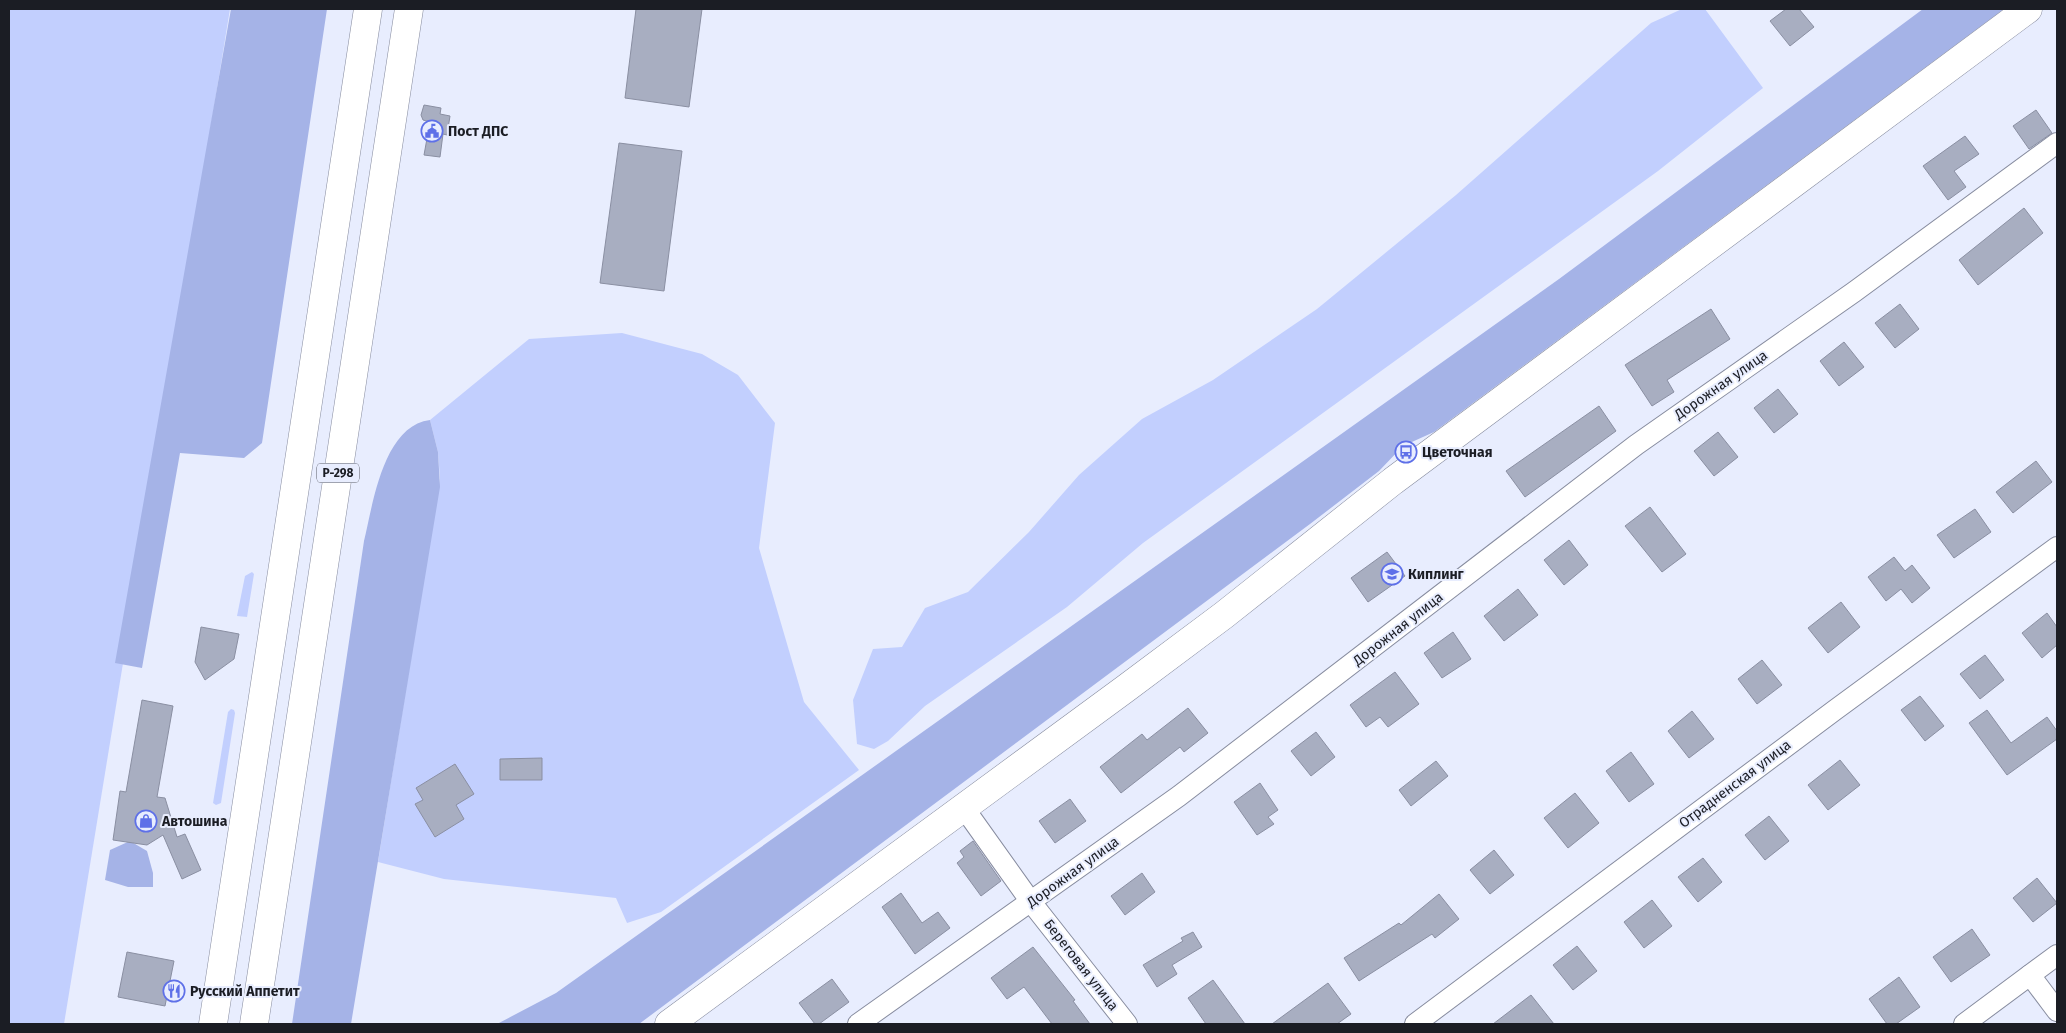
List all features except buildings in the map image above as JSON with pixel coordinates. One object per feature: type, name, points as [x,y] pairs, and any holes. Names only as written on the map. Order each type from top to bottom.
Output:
[{"type":"main road","name":"Р-298","points":[[213,1024],[368,9]]},
{"type":"main road","name":"Р-298","points":[[254,1024],[409,9]]},
{"type":"main road","points":[[669,1024],[1224,615],[1393,481],[2028,9]]},
{"type":"street","name":"Дорожная улица","points":[[858,1024],[1179,796],[1636,445],[1854,292],[2057,143]]},
{"type":"street","name":"Отрадненская улица","points":[[1415,1024],[1835,710],[2057,547]]},
{"type":"street","name":"Береговая улица","points":[[964,808],[1031,902],[1127,1024]]},
{"type":"street","points":[[1964,1024],[2057,955]]},
{"type":"street","points":[[2030,975],[2057,1011]]},
{"type":"shaded area","points":[[9,9],[230,9],[64,1024],[9,1024]]},
{"type":"shaded area","points":[[231,9],[327,9],[262,443],[244,458],[180,453],[142,668],[115,663]]},
{"type":"shaded area","points":[[1682,9],[1705,9],[1763,88],[1658,171],[1143,543],[1067,607],[925,706],[888,741],[874,749],[857,744],[853,700],[873,649],[902,647],[925,608],[968,592],[1029,532],[1079,475],[1142,419],[1213,380],[1317,309],[1456,195],[1651,23]]},
{"type":"shaded area","points":[[1923,9],[2004,9],[1434,432],[1403,446],[1379,471],[1310,524],[639,1024],[497,1024],[556,993],[1559,279]]},
{"type":"shaded area","points":[[622,333],[702,354],[738,375],[775,423],[759,548],[804,702],[859,770],[661,912],[627,923],[616,898],[444,879],[378,862],[440,479],[438,452],[430,420],[529,339]]},
{"type":"shaded area","points":[[430,420],[438,452],[440,487],[351,1024],[292,1024],[364,541],[376,488],[391,451],[401,436],[414,425]]},
{"type":"shaded area","points":[[252,572],[254,574],[247,617],[237,616],[245,576]]},
{"type":"shaded area","points":[[231,709],[235,713],[221,803],[216,805],[213,803],[228,712]]},
{"type":"shaded area","points":[[130,841],[147,851],[153,873],[153,887],[128,887],[105,880],[110,850]]},
{"type":"place","name":"Пост ДПС","points":[[432,131]]},
{"type":"place","name":"Цветочная","points":[[1406,452]]},
{"type":"place","name":"Киплинг","points":[[1392,574]]},
{"type":"place","name":"Автошина","points":[[146,821]]},
{"type":"place","name":"Русский Аппетит","points":[[174,991]]}]
